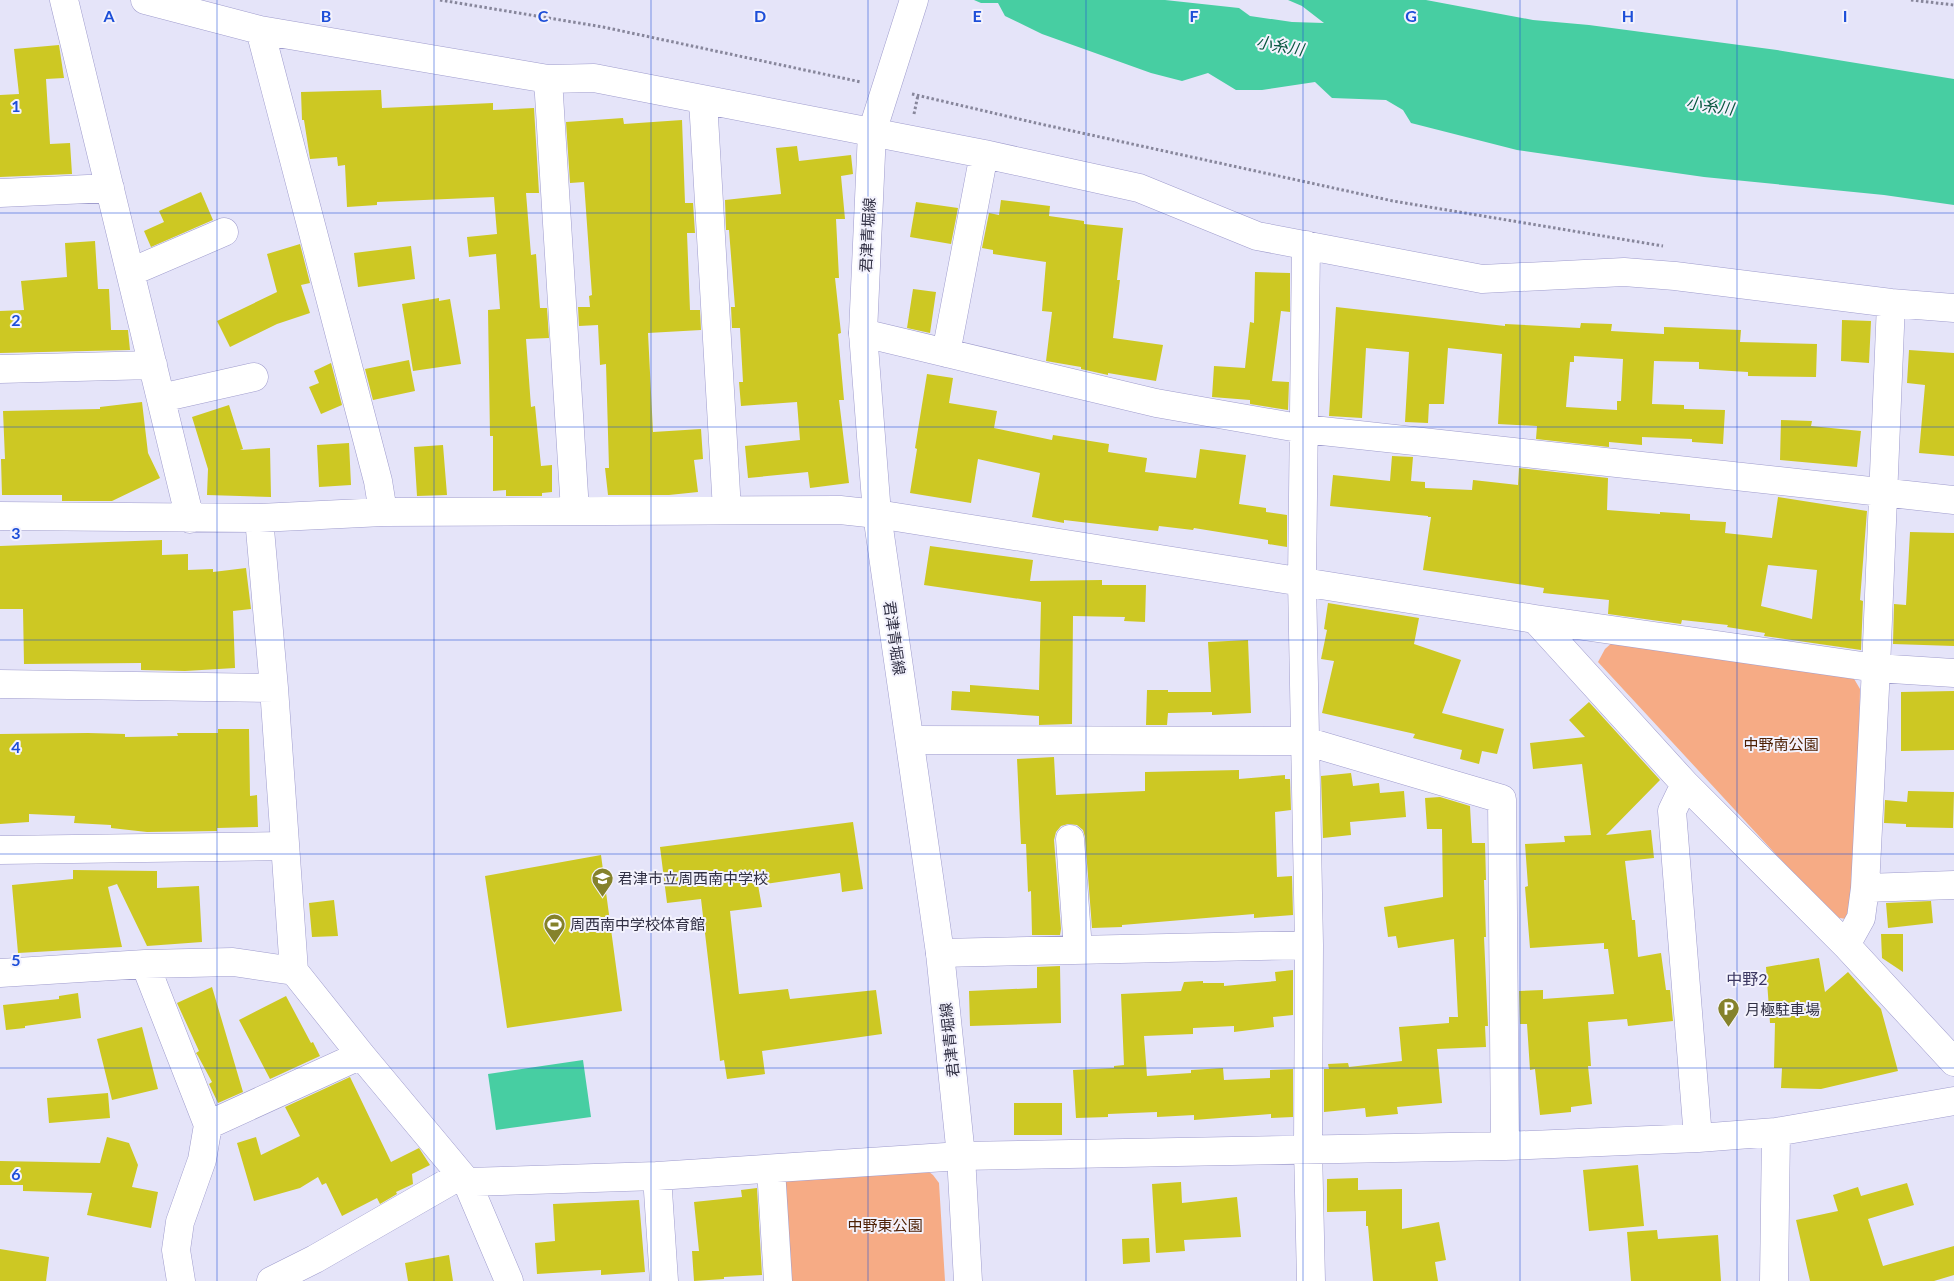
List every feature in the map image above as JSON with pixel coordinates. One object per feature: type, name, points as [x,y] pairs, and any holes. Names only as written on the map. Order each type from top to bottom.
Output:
[{"type":"street","points":[[64,0],[190,519]]},
{"type":"street","points":[[145,0],[260,30],[548,79],[594,78],[984,154],[1139,188],[1257,236],[1482,279],[1624,272],[1675,276],[1891,303],[1954,308]]},
{"type":"street","name":"君津青堀線","points":[[914,0],[872,132],[863,333],[877,514],[940,953],[960,1156],[968,1281]]},
{"type":"street","points":[[260,30],[378,481],[383,512]]},
{"type":"street","points":[[548,79],[575,511]]},
{"type":"street","points":[[703,100],[727,510]]},
{"type":"street","points":[[946,353],[984,154]]},
{"type":"street","points":[[0,193],[110,188]]},
{"type":"street","points":[[131,272],[224,232]]},
{"type":"street","points":[[1306,244],[1302,580],[1309,945],[1308,1148],[1311,1281]]},
{"type":"street","points":[[1846,945],[1861,918],[1865,888],[1891,303]]},
{"type":"street","points":[[863,333],[1156,403],[1304,429],[1954,500]]},
{"type":"street","points":[[0,369],[153,365]]},
{"type":"street","points":[[161,398],[254,377]]},
{"type":"street","points":[[0,516],[190,519],[259,518],[383,512],[840,510],[877,514],[1302,580],[1535,619],[1876,668],[1954,673]]},
{"type":"street","points":[[259,518],[274,688],[294,971],[361,1055],[464,1178],[509,1281]]},
{"type":"street","points":[[1535,619],[1685,784],[1846,945],[1954,1062]]},
{"type":"street","points":[[0,684],[274,688]]},
{"type":"street","points":[[910,740],[1305,741],[1502,799],[1505,1146]]},
{"type":"street","points":[[1685,784],[1672,811],[1698,1138]]},
{"type":"street","points":[[1070,839],[1078,950]]},
{"type":"street","points":[[0,850],[285,846]]},
{"type":"street","points":[[1865,888],[1954,885]]},
{"type":"street","points":[[940,953],[1309,945]]},
{"type":"street","points":[[0,973],[145,964],[233,962],[294,971]]},
{"type":"street","points":[[145,964],[208,1125],[202,1160],[180,1222],[176,1250],[181,1281]]},
{"type":"street","points":[[208,1125],[361,1055]]},
{"type":"street","points":[[271,1281],[464,1178],[657,1176],[960,1156],[1308,1148],[1505,1146],[1698,1138],[1776,1132],[1954,1101]]},
{"type":"street","points":[[1774,1281],[1776,1132]]},
{"type":"street","points":[[771,1169],[778,1281]]},
{"type":"street","points":[[657,1176],[664,1281]]},
{"type":"path","points":[[440,0],[603,27],[888,86],[1036,123],[1393,201],[1672,247]]},
{"type":"path","points":[[1911,0],[1954,4]]},
{"type":"green space","name":"中野南公園","points":[[1614,641],[1853,677],[1860,689],[1856,910],[1846,919],[1834,917],[1598,662],[1605,649]]},
{"type":"green space","name":"中野東公園","points":[[924,1168],[939,1183],[945,1281],[792,1281],[785,1178]]},
{"type":"water","name":"小糸川","points":[[974,0],[1165,0],[1239,8],[1250,16],[1292,22],[1324,23],[1302,6],[1288,0],[1426,0],[1533,20],[1589,25],[1777,50],[1954,79],[1954,205],[1884,195],[1704,177],[1517,150],[1411,123],[1403,110],[1386,100],[1332,98],[1315,82],[1262,90],[1236,90],[1208,73],[1182,81],[1151,73],[1042,34],[1005,16],[998,3],[981,3]]},
{"type":"water","points":[[583,1060],[591,1117],[496,1130],[488,1074]]},
{"type":"building","points":[[59,45],[64,78],[46,79],[50,144],[70,143],[72,174],[0,177],[0,95],[19,94],[14,49]]},
{"type":"building","points":[[381,90],[382,108],[493,103],[493,110],[534,108],[539,193],[526,193],[531,255],[536,254],[540,308],[547,308],[549,338],[526,339],[531,407],[535,406],[541,466],[552,465],[552,492],[542,493],[542,496],[506,496],[506,490],[493,491],[493,436],[490,436],[488,310],[500,309],[496,254],[469,257],[467,237],[497,234],[494,197],[377,202],[377,205],[347,207],[345,165],[338,166],[337,157],[310,159],[304,120],[302,120],[301,92]]},
{"type":"building","points":[[623,118],[624,124],[682,120],[685,203],[693,203],[695,233],[687,233],[690,310],[700,310],[701,330],[648,333],[653,432],[701,429],[703,459],[694,460],[698,492],[669,495],[608,495],[605,468],[609,468],[606,364],[600,365],[598,325],[579,326],[578,307],[590,307],[589,296],[592,295],[584,182],[570,183],[566,122]]},
{"type":"building","points":[[797,146],[799,161],[851,155],[853,174],[841,176],[845,219],[836,219],[839,278],[835,278],[841,333],[838,334],[844,400],[839,400],[849,483],[810,488],[808,472],[748,478],[745,446],[800,440],[797,402],[741,406],[739,382],[743,382],[740,328],[732,328],[731,307],[735,307],[729,230],[726,230],[725,200],[781,194],[776,148]]},
{"type":"building","points":[[201,192],[213,220],[151,247],[144,231],[164,222],[159,211]]},
{"type":"building","points":[[1001,200],[1050,206],[1049,216],[1084,221],[1084,224],[1123,228],[1117,280],[1120,280],[1113,338],[1163,345],[1156,381],[1108,373],[1108,375],[1081,369],[1081,367],[1046,361],[1052,312],[1042,311],[1046,262],[993,254],[993,250],[982,248],[989,213],[999,215]]},
{"type":"building","points":[[916,202],[958,208],[951,244],[910,237]]},
{"type":"building","points":[[95,241],[98,289],[109,289],[111,330],[128,330],[130,350],[0,353],[0,311],[24,310],[21,281],[67,277],[65,243]]},
{"type":"building","points":[[300,244],[310,283],[301,285],[310,313],[277,324],[230,347],[217,321],[277,292],[267,254]]},
{"type":"building","points":[[411,246],[415,279],[358,287],[354,253]]},
{"type":"building","points":[[1255,272],[1290,273],[1290,312],[1281,311],[1272,381],[1289,382],[1288,410],[1250,404],[1250,400],[1212,397],[1214,366],[1245,368],[1250,322],[1254,323]]},
{"type":"building","points":[[913,289],[936,292],[930,333],[907,328]]},
{"type":"building","points":[[439,298],[439,301],[450,299],[461,364],[413,371],[402,304]]},
{"type":"building","points":[[1336,307],[1505,326],[1505,324],[1580,328],[1581,323],[1612,324],[1611,331],[1664,334],[1664,327],[1741,330],[1740,342],[1817,344],[1816,377],[1748,376],[1748,372],[1699,369],[1699,362],[1654,361],[1652,404],[1684,405],[1684,409],[1725,410],[1723,444],[1692,442],[1692,439],[1642,437],[1642,445],[1609,442],[1609,447],[1536,439],[1537,426],[1498,424],[1502,354],[1448,348],[1444,404],[1429,404],[1428,423],[1405,422],[1409,352],[1366,348],[1362,418],[1329,416]],"holes":[[[1574,356],[1623,359],[1621,401],[1617,401],[1617,410],[1566,407],[1570,362],[1574,362]]]},
{"type":"building","points":[[1842,320],[1871,321],[1869,363],[1841,361]]},
{"type":"building","points":[[1909,350],[1954,353],[1954,456],[1919,453],[1925,385],[1907,383]]},
{"type":"building","points":[[409,360],[415,391],[373,400],[365,369]]},
{"type":"building","points":[[331,363],[342,405],[321,414],[309,387],[319,383],[314,371]]},
{"type":"building","points":[[927,374],[953,378],[949,403],[997,411],[994,428],[1052,440],[1053,435],[1109,444],[1108,452],[1147,458],[1145,472],[1196,478],[1200,449],[1246,455],[1239,504],[1266,508],[1266,512],[1287,515],[1287,547],[1268,544],[1268,540],[1194,528],[1193,530],[1159,526],[1158,531],[1064,520],[1064,523],[1032,517],[1040,473],[978,459],[971,503],[910,493]]},
{"type":"building","points":[[142,402],[148,453],[160,478],[112,501],[62,501],[62,495],[2,495],[1,459],[5,459],[3,411],[100,409],[100,407]]},
{"type":"building","points":[[229,405],[243,449],[240,450],[270,448],[271,497],[207,495],[208,469],[192,417]]},
{"type":"building","points":[[1781,420],[1812,421],[1811,426],[1861,431],[1857,467],[1780,460]]},
{"type":"building","points":[[349,443],[351,485],[319,487],[317,445]]},
{"type":"building","points":[[443,445],[447,495],[417,496],[414,447]]},
{"type":"building","points":[[1392,456],[1413,457],[1411,481],[1425,482],[1425,488],[1472,490],[1473,480],[1518,485],[1519,468],[1608,478],[1607,510],[1690,514],[1690,520],[1726,522],[1725,533],[1772,538],[1778,497],[1867,511],[1860,600],[1863,601],[1861,650],[1764,636],[1765,633],[1727,627],[1728,625],[1682,620],[1681,624],[1608,614],[1609,600],[1543,593],[1544,588],[1423,570],[1431,517],[1330,506],[1333,475],[1390,481]],"holes":[[[1768,565],[1817,570],[1812,619],[1761,606]]]},
{"type":"building","points":[[1910,532],[1954,533],[1954,646],[1893,644],[1894,604],[1906,605]]},
{"type":"building","points":[[162,540],[162,555],[188,554],[188,570],[213,569],[213,572],[246,568],[251,609],[233,611],[235,668],[185,671],[141,670],[141,663],[24,664],[23,609],[0,609],[0,546]]},
{"type":"building","points":[[930,546],[1033,560],[1030,581],[1102,580],[1102,585],[1146,585],[1145,622],[1124,621],[1125,617],[1073,616],[1072,724],[1039,725],[1039,716],[951,710],[952,691],[970,692],[970,685],[1039,690],[1041,602],[924,585]]},
{"type":"building","points":[[1328,603],[1419,618],[1414,644],[1461,660],[1442,713],[1504,729],[1497,754],[1482,751],[1479,764],[1460,759],[1462,750],[1413,738],[1415,734],[1322,713],[1334,661],[1321,659],[1327,630],[1324,629]]},
{"type":"building","points":[[1248,640],[1251,713],[1212,715],[1212,712],[1168,713],[1167,725],[1146,725],[1147,690],[1211,692],[1208,642]]},
{"type":"building","points":[[1954,691],[1954,750],[1901,751],[1901,692]]},
{"type":"building","points":[[1589,702],[1660,780],[1606,835],[1651,830],[1654,858],[1625,861],[1632,920],[1635,920],[1638,957],[1661,953],[1666,990],[1670,990],[1673,1021],[1628,1026],[1627,1019],[1588,1022],[1591,1066],[1588,1066],[1592,1104],[1571,1107],[1571,1112],[1540,1115],[1535,1069],[1530,1070],[1527,1024],[1520,1024],[1519,991],[1543,990],[1543,999],[1614,994],[1608,949],[1604,949],[1604,943],[1530,948],[1525,887],[1528,886],[1525,844],[1565,842],[1564,836],[1591,835],[1582,764],[1533,769],[1530,743],[1585,737],[1569,720]]},
{"type":"building","points":[[218,729],[249,729],[250,796],[257,795],[258,827],[217,828],[217,831],[147,832],[111,828],[111,825],[74,823],[75,816],[29,814],[29,822],[0,824],[0,734],[88,733],[125,734],[125,737],[178,736],[177,733],[218,733]]},
{"type":"building","points":[[1054,757],[1056,795],[1145,791],[1145,772],[1239,770],[1239,779],[1285,775],[1285,779],[1290,779],[1291,810],[1275,812],[1277,877],[1292,876],[1293,915],[1254,918],[1254,914],[1122,925],[1122,927],[1092,928],[1085,837],[1083,830],[1077,825],[1068,824],[1061,826],[1056,832],[1054,840],[1060,935],[1032,935],[1031,891],[1028,892],[1026,844],[1021,844],[1017,759]]},
{"type":"building","points":[[1351,773],[1353,786],[1379,783],[1380,793],[1404,791],[1406,817],[1350,822],[1351,835],[1323,838],[1321,776]]},
{"type":"building","points":[[1908,791],[1954,792],[1953,828],[1906,827],[1906,824],[1884,823],[1885,800],[1907,802]]},
{"type":"building","points":[[1440,797],[1470,806],[1472,843],[1485,843],[1486,937],[1484,937],[1488,1026],[1485,1026],[1486,1047],[1437,1049],[1442,1103],[1397,1107],[1398,1114],[1366,1117],[1365,1108],[1324,1112],[1324,1069],[1329,1069],[1328,1064],[1348,1063],[1349,1067],[1402,1061],[1399,1027],[1449,1023],[1449,1017],[1458,1017],[1454,939],[1398,948],[1396,936],[1388,937],[1384,907],[1443,897],[1442,829],[1427,829],[1425,798]]},
{"type":"building","points":[[853,822],[863,889],[842,892],[840,873],[758,885],[762,907],[730,911],[739,994],[788,989],[790,999],[876,990],[882,1034],[762,1051],[765,1074],[727,1079],[724,1060],[720,1061],[701,899],[667,903],[660,847]]},
{"type":"building","name":"周西南中学校体育館","points":[[601,855],[622,1011],[507,1028],[485,876]]},
{"type":"building","points":[[73,870],[157,871],[157,888],[199,886],[202,942],[147,946],[117,884],[108,887],[122,947],[18,953],[12,885],[73,879]]},
{"type":"building","points":[[334,900],[338,936],[312,937],[309,903]]},
{"type":"building","points":[[1931,901],[1933,923],[1888,928],[1886,903]]},
{"type":"building","points":[[1881,934],[1903,934],[1903,972],[1882,958]]},
{"type":"building","points":[[1819,958],[1825,992],[1848,972],[1881,1009],[1898,1071],[1821,1089],[1781,1088],[1782,1068],[1774,1068],[1775,1023],[1770,1023],[1766,967]]},
{"type":"building","points":[[1060,966],[1061,1023],[970,1026],[969,991],[1037,988],[1037,967]]},
{"type":"building","points":[[1293,970],[1293,1015],[1273,1017],[1274,1027],[1234,1032],[1234,1026],[1193,1028],[1193,1034],[1144,1036],[1147,1076],[1191,1073],[1191,1070],[1223,1068],[1224,1080],[1270,1078],[1270,1070],[1293,1069],[1293,1117],[1271,1118],[1271,1114],[1194,1120],[1194,1115],[1157,1117],[1157,1112],[1108,1114],[1108,1117],[1076,1118],[1073,1070],[1114,1068],[1114,1066],[1124,1065],[1121,994],[1181,991],[1184,982],[1224,983],[1224,986],[1276,981],[1275,972]]},
{"type":"building","points":[[212,987],[243,1092],[218,1103],[209,1084],[212,1082],[196,1053],[199,1051],[177,1003]]},
{"type":"building","points":[[78,993],[81,1018],[6,1030],[3,1005],[59,999],[59,996]]},
{"type":"building","points":[[286,996],[320,1056],[270,1079],[239,1020]]},
{"type":"building","points":[[142,1027],[158,1089],[112,1100],[97,1039]]},
{"type":"building","points":[[350,1077],[391,1162],[419,1148],[430,1165],[412,1174],[413,1184],[396,1192],[397,1194],[380,1204],[377,1198],[342,1216],[326,1183],[322,1185],[318,1177],[300,1188],[254,1201],[237,1143],[256,1137],[261,1155],[300,1136],[285,1107]]},
{"type":"building","points":[[108,1093],[110,1118],[49,1123],[47,1098]]},
{"type":"building","points":[[1014,1103],[1062,1103],[1062,1135],[1014,1135]]},
{"type":"building","points":[[107,1137],[129,1143],[138,1165],[132,1187],[158,1192],[151,1228],[87,1215],[92,1193],[23,1191],[23,1185],[0,1185],[0,1161],[100,1163]]},
{"type":"building","points":[[1638,1165],[1644,1226],[1589,1231],[1583,1170]]},
{"type":"building","points":[[1358,1178],[1358,1190],[1402,1189],[1402,1229],[1439,1222],[1446,1260],[1435,1262],[1438,1281],[1373,1281],[1366,1211],[1327,1212],[1327,1179]]},
{"type":"building","points":[[1181,1182],[1182,1203],[1237,1197],[1241,1237],[1184,1240],[1185,1251],[1156,1253],[1152,1184]]},
{"type":"building","points":[[1907,1183],[1914,1205],[1868,1219],[1883,1266],[1954,1246],[1954,1275],[1934,1281],[1810,1281],[1796,1220],[1838,1211],[1833,1195],[1858,1187],[1861,1196]]},
{"type":"building","points":[[757,1188],[762,1275],[694,1281],[692,1251],[699,1251],[694,1202],[742,1197],[741,1190]]},
{"type":"building","points":[[639,1200],[645,1272],[601,1275],[601,1270],[537,1274],[535,1243],[555,1241],[553,1204]]},
{"type":"building","points":[[1657,1230],[1658,1239],[1718,1235],[1721,1281],[1631,1281],[1627,1232]]},
{"type":"building","points":[[1149,1238],[1150,1262],[1123,1264],[1122,1239]]},
{"type":"building","points":[[0,1249],[49,1257],[46,1281],[0,1281]]},
{"type":"building","points":[[449,1255],[453,1281],[408,1281],[405,1263]]},
{"type":"place","name":"君津市立周西南中学校","points":[[602,897]]},
{"type":"place","name":"周西南中学校体育館","points":[[554,943]]},
{"type":"place","name":"月極駐車場","points":[[1729,1028]]},
{"type":"district","name":"中野2","points":[[1747,978]]}]
